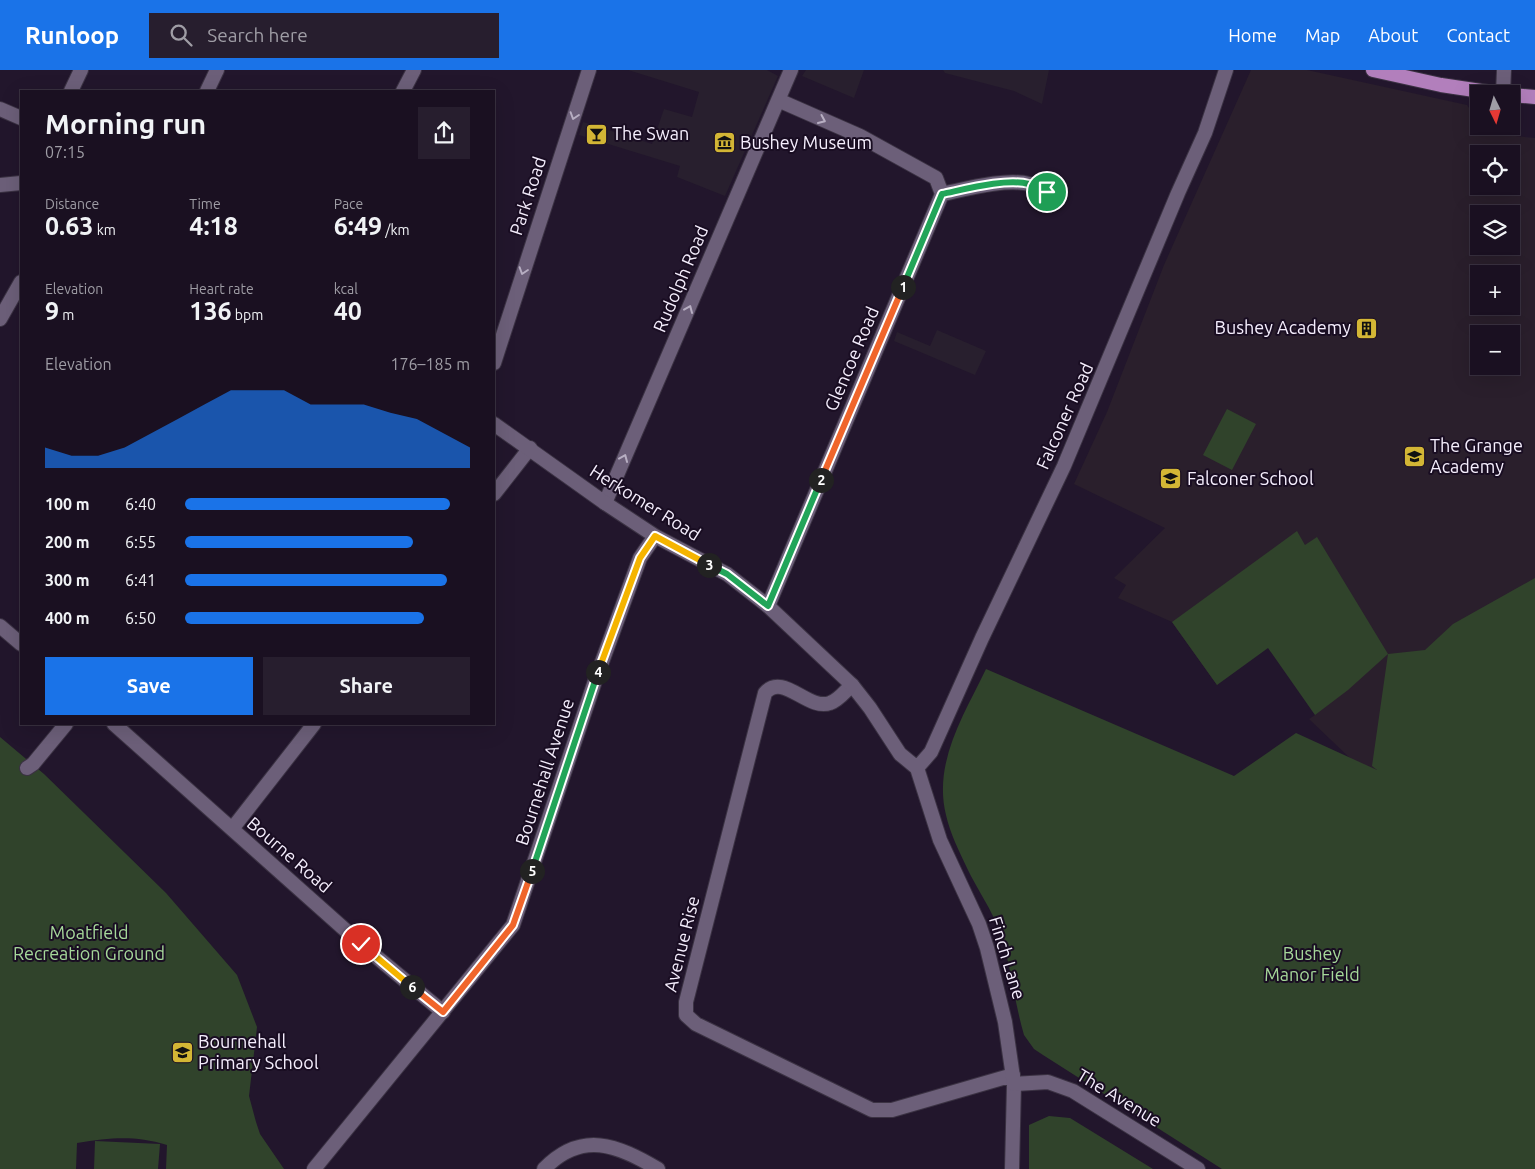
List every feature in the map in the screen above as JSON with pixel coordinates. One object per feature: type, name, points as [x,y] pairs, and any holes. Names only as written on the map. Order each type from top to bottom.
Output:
[{"type":"main road","points":[[1373,70],[1470,89]]},
{"type":"main road","points":[[1520,96],[1535,97]]},
{"type":"street","points":[[71,90],[81,70]]},
{"type":"street","points":[[207,90],[217,70]]},
{"type":"street","points":[[404,90],[414,70]]},
{"type":"street","name":"Park Road","points":[[495,360],[589,70]]},
{"type":"street","name":"Rudolph Road","points":[[605,503],[791,70]]},
{"type":"street","name":"Falconer Road","points":[[917,768],[931,752],[982,638],[1064,466],[1205,133],[1226,70]]},
{"type":"street","points":[[1503,85],[1504,70]]},
{"type":"street","points":[[778,100],[860,136],[936,178],[942,194],[967,188],[1018,183],[1030,184],[1047,192]]},
{"type":"street","points":[[0,109],[20,118]]},
{"type":"street","points":[[0,185],[20,183]]},
{"type":"street","name":"Glencoe Road","points":[[768,606],[942,194]]},
{"type":"street","points":[[0,319],[20,284]]},
{"type":"street","name":"Herkomer Road","points":[[495,425],[605,503],[655,536],[727,574],[768,606],[852,685],[870,708],[900,754],[917,768]]},
{"type":"street","points":[[495,493],[530,448]]},
{"type":"street","name":"Bournehall Avenue","points":[[314,1169],[513,925],[595,681],[633,575],[640,558],[655,536]]},
{"type":"street","points":[[0,626],[20,643]]},
{"type":"street","name":"Avenue Rise","points":[[852,685],[837,699],[823,704],[809,701],[778,686],[768,689],[765,693],[686,1002],[686,1015],[696,1024],[872,1110],[892,1110],[1013,1079]]},
{"type":"street","points":[[27,768],[65,725]]},
{"type":"street","name":"Bourne Road","points":[[115,725],[443,1012]]},
{"type":"street","points":[[232,829],[313,725]]},
{"type":"street","name":"Finch Lane","points":[[917,768],[940,840],[979,924],[987,948],[1005,1022],[1013,1079],[1012,1169]]},
{"type":"street","name":"The Avenue","points":[[1013,1079],[1048,1082],[1073,1091],[1198,1169]]},
{"type":"street","points":[[544,1169],[571,1149],[600,1145],[622,1149],[658,1169]]},
{"type":"shaded area","points":[[628,70],[767,70],[778,76],[725,196],[677,177],[680,166],[579,135],[583,122],[652,144],[664,109],[692,117],[699,92]]},
{"type":"shaded area","points":[[806,70],[864,70],[854,98],[802,76]]},
{"type":"shaded area","points":[[943,70],[1049,70],[1042,104],[1014,91],[945,73]]},
{"type":"shaded area","name":"The Grange Academy","points":[[1251,70],[1307,70],[1467,105],[1470,109],[1470,135],[1505,135],[1535,138],[1535,852],[1440,844],[1309,719],[1315,715],[1305,545],[1297,532],[1217,685],[1172,622],[1118,598],[1126,585],[1114,578],[1165,528],[1074,484],[1107,412],[1164,265]]},
{"type":"shaded area","points":[[937,330],[986,351],[975,375],[894,341],[897,332],[930,346]]},
{"type":"green space","points":[[1227,409],[1256,424],[1232,470],[1203,455]]},
{"type":"green space","points":[[1297,531],[1305,545],[1317,537],[1388,654],[1348,690],[1315,715],[1268,648],[1217,685],[1172,622]]},
{"type":"green space","name":"Bushey Manor Field","points":[[1535,578],[1535,1169],[1222,1169],[1034,1049],[1024,1035],[1000,932],[961,855],[946,815],[943,795],[944,776],[953,739],[986,669],[1234,776],[1296,733],[1377,770],[1372,766],[1388,654],[1425,650],[1453,624]]},
{"type":"green space","name":"Moatfield Recreation Ground","points":[[0,737],[44,774],[166,893],[237,975],[257,1027],[249,1096],[260,1134],[284,1169],[166,1169],[167,1145],[122,1138],[77,1143],[76,1169],[0,1169]]},
{"type":"green space","points":[[1049,1116],[1070,1118],[1153,1169],[1029,1169],[1029,1125]]},
{"type":"green space","points":[[95,1141],[160,1144],[158,1169],[94,1169]]},
{"type":"place","name":"The Swan","points":[[596,134]]},
{"type":"place","name":"Bushey Museum","points":[[724,143]]},
{"type":"place","name":"Bushey Academy","points":[[1367,328]]},
{"type":"place","name":"The Grange Academy","points":[[1414,456]]},
{"type":"place","name":"Falconer School","points":[[1171,479]]},
{"type":"place","name":"Bournehall Primary School","points":[[182,1052]]},
{"type":"route","points":[[361,944],[443,1012],[513,925],[595,681],[640,558],[655,536],[727,574],[768,606],[942,194],[967,188],[1018,183],[1030,184],[1047,192]]}]
